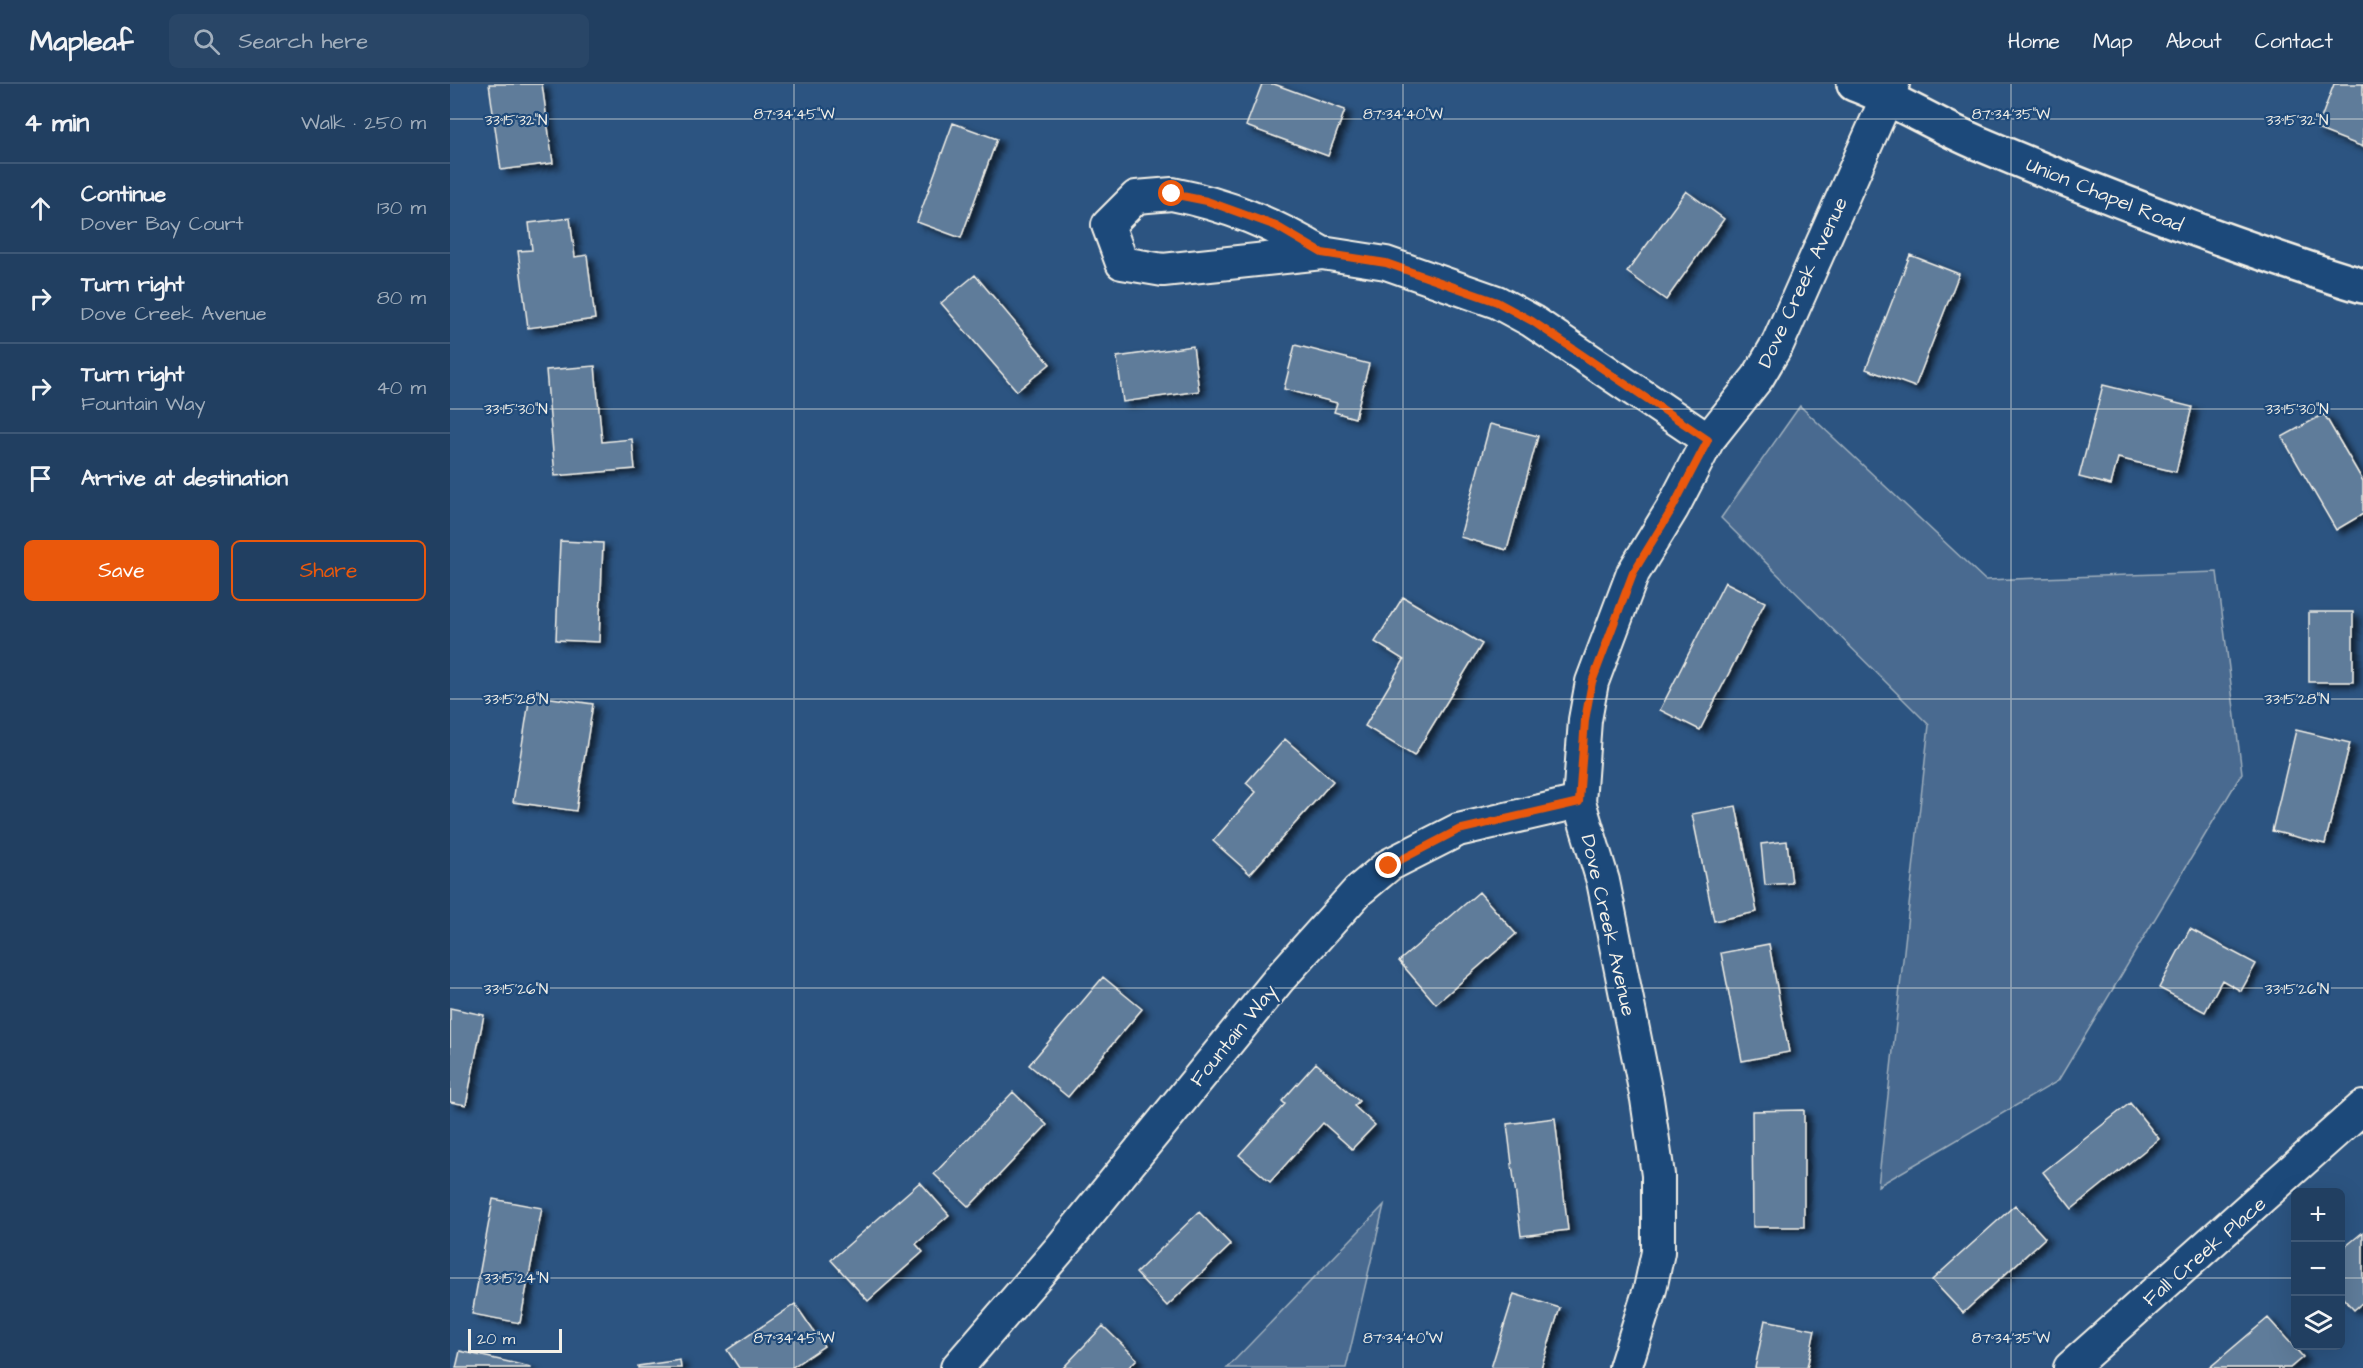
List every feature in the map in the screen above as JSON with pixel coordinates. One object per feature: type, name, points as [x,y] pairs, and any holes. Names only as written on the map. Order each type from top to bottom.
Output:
[{"type":"street","name":"Union Chapel Road","points":[[1854,84],[1891,90],[1956,133],[2101,195],[2281,261],[2363,286]]},
{"type":"street","name":"Dove Creek Avenue","points":[[1625,1368],[1650,1289],[1658,1252],[1658,1175],[1647,1099],[1603,881],[1579,802],[1585,720],[1592,682],[1633,573],[1672,509],[1708,440],[1758,377],[1778,343],[1891,90]]},
{"type":"street","points":[[1322,253],[1276,226],[1207,201],[1172,194],[1136,197],[1108,225],[1122,263],[1163,270],[1322,253],[1386,263],[1497,302],[1532,321],[1708,440]]},
{"type":"street","name":"Fountain Way","points":[[957,1368],[1058,1251],[1280,978],[1358,891],[1389,866],[1458,830],[1579,802]]},
{"type":"street","name":"Fall Creek Place","points":[[2070,1368],[2363,1107]]},
{"type":"shaded area","points":[[1800,406],[1985,580],[2217,572],[2242,773],[2058,1081],[1878,1186],[1929,725],[1721,518]]},
{"type":"shaded area","points":[[1384,1205],[1346,1368],[1227,1368]]},
{"type":"building","points":[[489,84],[542,84],[553,163],[501,170]]},
{"type":"building","points":[[1262,84],[1274,84],[1345,110],[1328,156],[1246,126]]},
{"type":"building","points":[[2334,84],[2363,84],[2363,147],[2317,129]]},
{"type":"building","points":[[953,123],[997,139],[961,238],[917,222]]},
{"type":"building","points":[[1686,191],[1724,219],[1666,300],[1627,272]]},
{"type":"building","points":[[570,218],[575,257],[587,255],[595,319],[528,328],[518,251],[532,250],[529,223]]},
{"type":"building","points":[[1910,255],[1959,274],[1915,387],[1866,369]]},
{"type":"building","points":[[975,275],[1050,364],[1017,391],[941,303]]},
{"type":"building","points":[[1295,345],[1369,364],[1355,418],[1334,412],[1337,403],[1284,389]]},
{"type":"building","points":[[1193,346],[1199,391],[1123,402],[1117,357]]},
{"type":"building","points":[[595,366],[602,442],[632,439],[635,469],[555,476],[546,370]]},
{"type":"building","points":[[2103,385],[2192,407],[2176,472],[2118,458],[2111,485],[2079,477]]},
{"type":"building","points":[[2324,414],[2363,481],[2363,514],[2336,530],[2282,437]]},
{"type":"building","points":[[1490,424],[1538,436],[1507,550],[1460,537]]},
{"type":"building","points":[[560,541],[603,543],[599,642],[556,640]]},
{"type":"building","points":[[1725,582],[1765,602],[1700,730],[1660,710]]},
{"type":"building","points":[[1403,597],[1482,644],[1414,756],[1365,726],[1404,660],[1375,642]]},
{"type":"building","points":[[2309,612],[2353,612],[2353,682],[2309,682]]},
{"type":"building","points":[[530,695],[593,704],[576,811],[513,802]]},
{"type":"building","points":[[2296,730],[2350,743],[2325,844],[2272,831]]},
{"type":"building","points":[[1285,739],[1333,781],[1250,874],[1213,841],[1256,792],[1246,783]]},
{"type":"building","points":[[1736,806],[1757,912],[1714,921],[1692,814]]},
{"type":"building","points":[[1787,841],[1792,883],[1765,885],[1761,844]]},
{"type":"building","points":[[1479,892],[1516,934],[1436,1004],[1399,961]]},
{"type":"building","points":[[2190,929],[2256,964],[2241,991],[2222,980],[2205,1012],[2159,988]]},
{"type":"building","points":[[1769,944],[1789,1052],[1742,1061],[1721,953]]},
{"type":"building","points":[[1103,977],[1142,1009],[1068,1097],[1029,1065]]},
{"type":"building","points":[[450,1008],[484,1015],[466,1105],[450,1102]]},
{"type":"building","points":[[1316,1063],[1359,1101],[1354,1106],[1375,1125],[1352,1149],[1323,1123],[1270,1182],[1239,1155],[1285,1104],[1282,1101]]},
{"type":"building","points":[[1013,1092],[1047,1125],[969,1207],[934,1174]]},
{"type":"building","points":[[2130,1103],[2159,1139],[2072,1209],[2043,1172]]},
{"type":"building","points":[[1804,1110],[1804,1227],[1753,1227],[1752,1111]]},
{"type":"building","points":[[1555,1118],[1568,1230],[1521,1236],[1507,1124]]},
{"type":"building","points":[[920,1182],[949,1215],[916,1244],[923,1252],[868,1301],[831,1260]]},
{"type":"building","points":[[493,1199],[542,1208],[520,1323],[472,1314]]},
{"type":"building","points":[[2015,1205],[2045,1238],[1963,1313],[1932,1280]]},
{"type":"building","points":[[1199,1212],[1231,1245],[1167,1306],[1136,1273]]},
{"type":"building","points":[[2363,1232],[2363,1302],[2354,1310],[2345,1300],[2345,1247]]},
{"type":"building","points":[[1514,1294],[1560,1308],[1541,1368],[1491,1368]]},
{"type":"building","points":[[795,1304],[824,1346],[791,1368],[739,1368],[727,1350]]},
{"type":"building","points":[[2268,1318],[2291,1344],[2291,1350],[2297,1350],[2303,1357],[2290,1368],[2209,1368]]},
{"type":"building","points":[[1765,1320],[1815,1330],[1807,1368],[1755,1368]]},
{"type":"building","points":[[1103,1326],[1137,1359],[1128,1368],[1063,1368]]},
{"type":"building","points":[[460,1351],[531,1367],[531,1368],[456,1368]]},
{"type":"building","points":[[680,1360],[681,1368],[638,1368],[638,1366]]},
{"type":"route","points":[[1172,194],[1207,201],[1276,226],[1322,253],[1386,263],[1497,302],[1532,321],[1708,440],[1672,509],[1633,573],[1592,682],[1585,720],[1579,802],[1458,830],[1389,866]]}]
